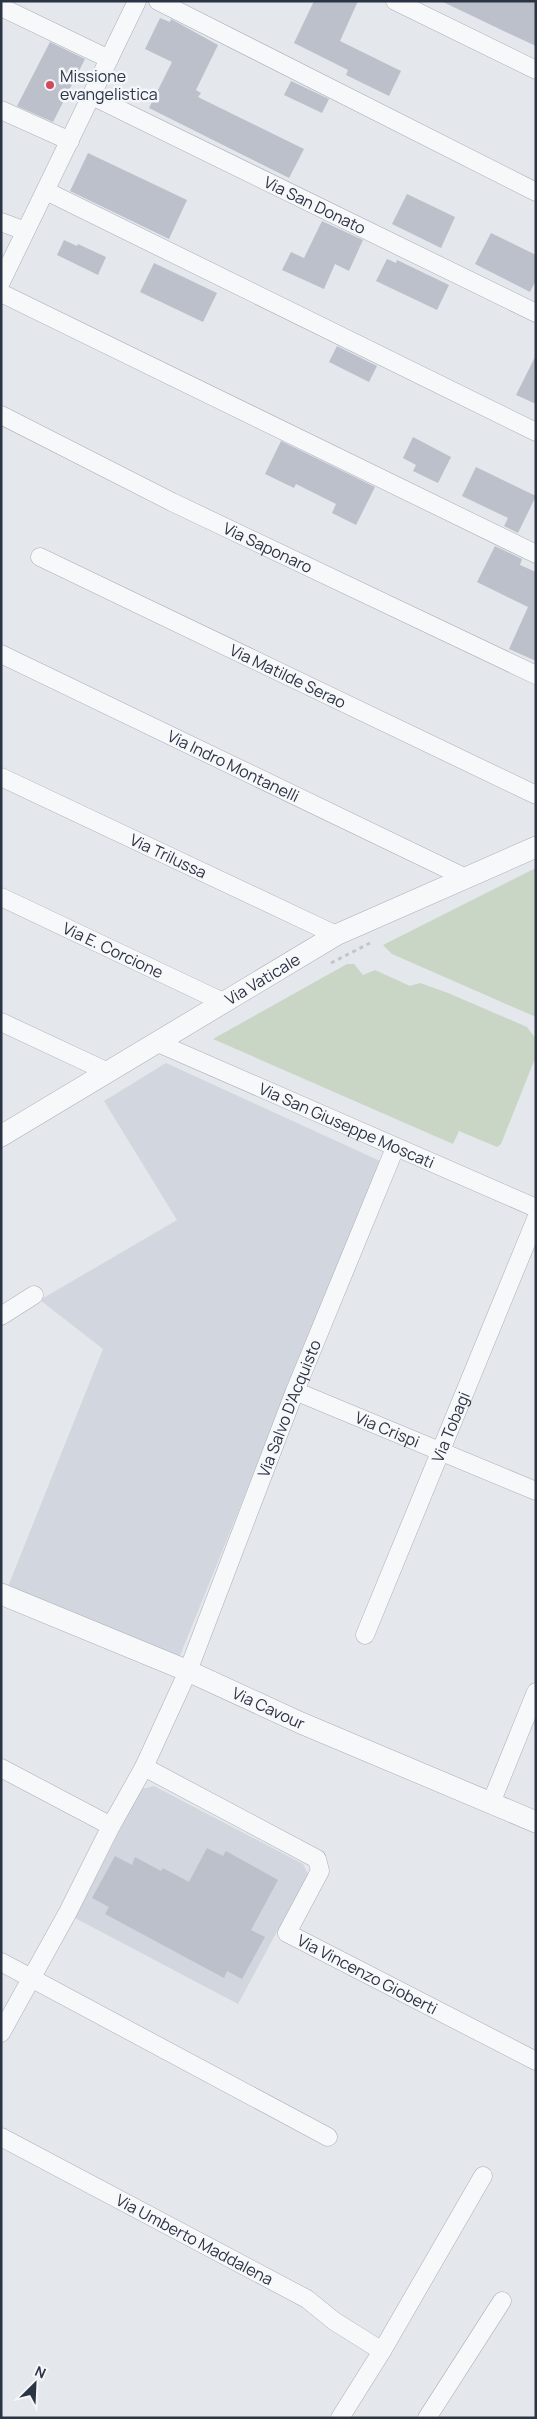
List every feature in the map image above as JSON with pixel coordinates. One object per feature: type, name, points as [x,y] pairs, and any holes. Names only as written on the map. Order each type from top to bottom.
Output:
[{"type":"street","points":[[1,282],[24,231],[46,191],[137,1]]},
{"type":"street","points":[[158,1],[536,192]]},
{"type":"street","points":[[396,1],[536,70]]},
{"type":"street","points":[[1,7],[109,59]]},
{"type":"street","name":"Via San Donato","points":[[92,96],[536,313]]},
{"type":"street","points":[[1,110],[70,141]]},
{"type":"street","points":[[46,191],[536,432]]},
{"type":"street","points":[[1,222],[24,231]]},
{"type":"street","points":[[1,292],[536,554]]},
{"type":"street","name":"Via Saponaro","points":[[1,415],[172,502],[536,675]]},
{"type":"street","name":"Via Matilde Serao","points":[[40,557],[536,795]]},
{"type":"street","name":"Via Indro Montanelli","points":[[1,654],[464,877]]},
{"type":"street","name":"Via Trilussa","points":[[1,777],[336,935]]},
{"type":"street","name":"Via Vaticale","points":[[1,1136],[336,935],[464,877],[536,847]]},
{"type":"street","name":"Via E. Corcione","points":[[1,897],[225,1003]]},
{"type":"street","points":[[1,1022],[108,1072]]},
{"type":"street","name":"Via San Giuseppe Moscati","points":[[158,1043],[536,1208]]},
{"type":"street","name":"Via Salvo D'Acquisto","points":[[1,2033],[68,1912],[111,1826],[144,1767],[188,1671],[295,1391],[395,1148]]},
{"type":"street","name":"Via Tobagi","points":[[365,1635],[536,1218]]},
{"type":"street","points":[[1,1316],[34,1295]]},
{"type":"street","name":"Via Crispi","points":[[295,1391],[536,1491]]},
{"type":"street","name":"Via Cavour","points":[[1,1594],[188,1671],[301,1723],[536,1822]]},
{"type":"street","points":[[491,1803],[536,1692]]},
{"type":"street","name":"Via Vincenzo Gioberti","points":[[144,1767],[317,1859],[320,1871],[287,1933],[536,2060]]},
{"type":"street","points":[[1,1768],[111,1826]]},
{"type":"street","points":[[1,1962],[328,2137]]},
{"type":"street","name":"Via Umberto Maddalena","points":[[1,2137],[307,2298],[334,2321],[382,2351]]},
{"type":"street","points":[[340,2418],[382,2351],[483,2176]]},
{"type":"street","points":[[427,2418],[502,2301]]},
{"type":"path","points":[[330,963],[371,943]]},
{"type":"shaded area","points":[[166,1063],[380,1161],[179,1658],[7,1589],[103,1349],[40,1300],[177,1220],[104,1101]]},
{"type":"shaded area","points":[[154,1786],[303,1864],[308,1874],[238,2004],[75,1918],[141,1789]]},
{"type":"green space","points":[[536,868],[536,1017],[392,954],[383,945]]},
{"type":"green space","points":[[347,964],[354,964],[363,975],[375,970],[410,986],[420,983],[527,1027],[536,1039],[536,1056],[501,1144],[497,1147],[459,1131],[453,1144],[213,1039]]},
{"type":"building","points":[[314,1],[358,1],[340,41],[401,71],[389,96],[346,75],[348,70],[294,43]]},
{"type":"building","points":[[441,1],[536,1],[536,46],[510,34]]},
{"type":"building","points":[[160,18],[170,22],[171,19],[218,45],[196,90],[201,93],[198,97],[304,149],[289,178],[149,108],[172,62],[145,49]]},
{"type":"building","name":"Missione evangelistica","points":[[50,42],[85,59],[53,122],[17,106]]},
{"type":"building","points":[[291,81],[329,99],[322,113],[284,95]]},
{"type":"building","points":[[88,153],[187,200],[169,239],[70,191]]},
{"type":"building","points":[[407,194],[455,217],[441,248],[392,224]]},
{"type":"building","points":[[322,221],[363,240],[349,271],[335,264],[324,289],[282,270],[291,252],[304,258]]},
{"type":"building","points":[[491,233],[536,255],[536,280],[530,292],[475,264]]},
{"type":"building","points":[[64,240],[77,246],[78,244],[106,257],[98,275],[57,255]]},
{"type":"building","points":[[387,259],[396,263],[397,260],[449,285],[437,310],[376,281]]},
{"type":"building","points":[[154,263],[217,293],[203,322],[140,292]]},
{"type":"building","points":[[337,346],[377,366],[369,382],[329,362]]},
{"type":"building","points":[[536,355],[536,404],[516,395]]},
{"type":"building","points":[[413,437],[451,457],[438,483],[413,471],[416,465],[403,458]]},
{"type":"building","points":[[281,441],[375,487],[356,525],[332,513],[336,504],[296,484],[294,488],[265,474]]},
{"type":"building","points":[[476,467],[536,496],[518,533],[504,526],[508,518],[462,496]]},
{"type":"building","points":[[495,546],[522,559],[520,565],[536,572],[536,661],[509,649],[528,607],[477,582]]},
{"type":"building","points":[[207,1848],[223,1856],[226,1851],[278,1880],[251,1930],[265,1937],[242,1979],[227,1971],[224,1978],[105,1914],[109,1907],[92,1898],[115,1856],[132,1865],[135,1857],[161,1871],[163,1868],[189,1882]]},
{"type":"place","name":"Missione evangelistica","points":[[50,85]]}]
